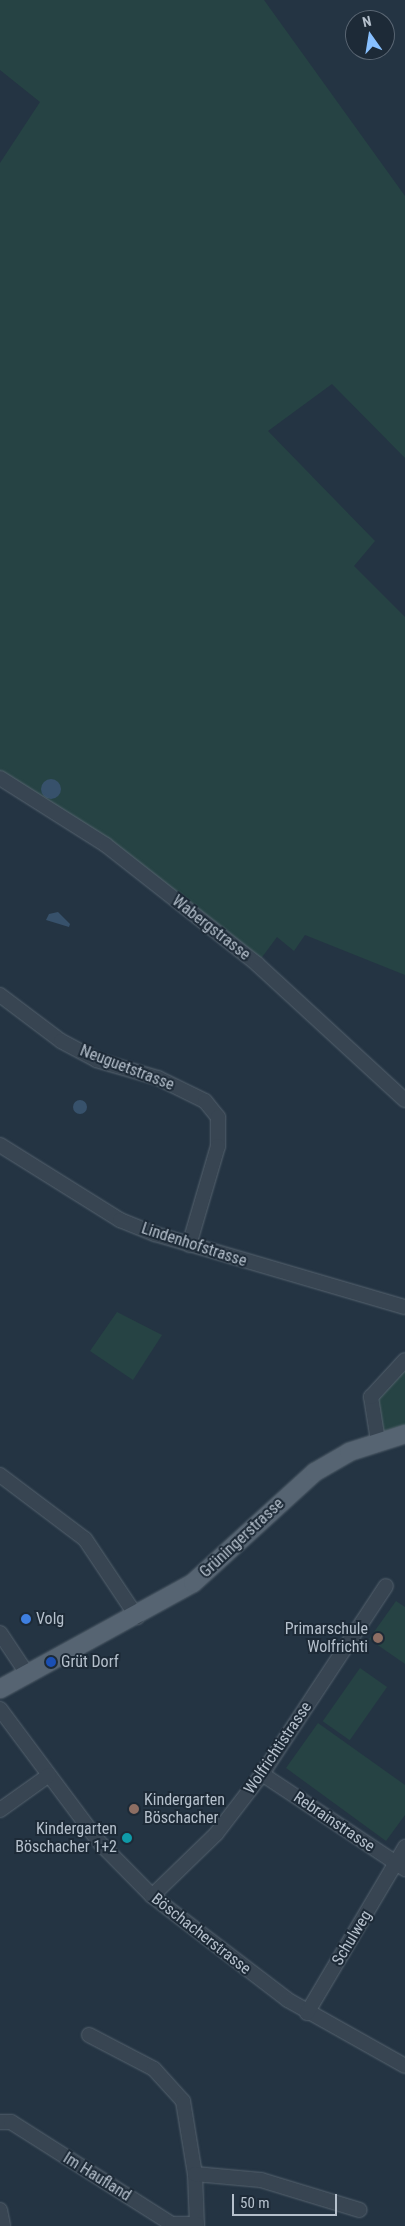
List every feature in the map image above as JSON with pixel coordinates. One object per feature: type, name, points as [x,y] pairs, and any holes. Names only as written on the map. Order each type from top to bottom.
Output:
[{"type":"main road","name":"Grüningerstrasse","points":[[0,1689],[137,1617],[218,1564],[309,1477],[378,1441],[405,1434]]},
{"type":"street","name":"Wabergstrasse","points":[[0,778],[106,845],[257,964],[405,1100]]},
{"type":"street","name":"Neuguetstrasse","points":[[0,995],[61,1042],[96,1060],[158,1078],[205,1102],[218,1117],[218,1146],[190,1245]]},
{"type":"street","name":"Lindenhofstrasse","points":[[0,1145],[120,1220],[190,1245],[405,1307]]},
{"type":"street","points":[[378,1441],[371,1397],[405,1360]]},
{"type":"street","points":[[0,1475],[85,1540],[137,1617]]},
{"type":"street","name":"Wolfrichtistrasse","points":[[152,1896],[216,1834],[262,1774],[386,1586]]},
{"type":"street","points":[[0,1633],[28,1675]]},
{"type":"street","name":"Böschacherstrasse","points":[[0,1709],[100,1843],[152,1896],[307,2013],[405,2066]]},
{"type":"street","name":"Rebrainstrasse","points":[[262,1774],[401,1867]]},
{"type":"street","points":[[0,1810],[49,1775]]},
{"type":"street","name":"Schulweg","points":[[307,2013],[401,1867],[405,1847]]},
{"type":"street","points":[[89,2035],[154,2069],[183,2101],[195,2174],[197,2225]]},
{"type":"street","name":"Im Haufland","points":[[0,2122],[11,2122],[172,2224],[197,2225]]},
{"type":"street","points":[[195,2174],[261,2180],[360,2210]]},
{"type":"street","points":[[0,2210],[3,2226]]},
{"type":"green space","points":[[0,0],[264,0],[405,196],[405,458],[332,384],[268,431],[375,541],[354,566],[405,617],[405,975],[305,935],[294,951],[277,937],[257,964],[107,845],[0,778],[0,163],[40,102],[0,70]]},
{"type":"green space","points":[[117,1312],[162,1335],[133,1380],[90,1351]]},
{"type":"green space","points":[[405,1360],[405,1434],[378,1441],[377,1387]]},
{"type":"green space","points":[[396,1601],[405,1607],[405,1664],[369,1639]]},
{"type":"green space","points":[[360,1668],[387,1687],[350,1740],[323,1721]]},
{"type":"green space","points":[[318,1723],[405,1785],[405,1815],[386,1841],[286,1768]]},
{"type":"water","points":[[51,779],[58,782],[61,789],[58,796],[51,799],[44,796],[41,789],[44,782]]},
{"type":"water","points":[[58,912],[70,924],[69,927],[46,920],[49,914]]},
{"type":"water","points":[[77,1100],[83,1100],[87,1107],[83,1114],[77,1114],[73,1110],[73,1104]]},
{"type":"place","name":"Volg","points":[[26,1619]]},
{"type":"place","name":"Primarschule Wolfrichti","points":[[378,1638]]},
{"type":"place","name":"Grüt Dorf","points":[[51,1662]]},
{"type":"place","name":"Kindergarten Böschacher","points":[[134,1809]]},
{"type":"place","name":"Kindergarten Böschacher 1+2","points":[[127,1838]]}]
